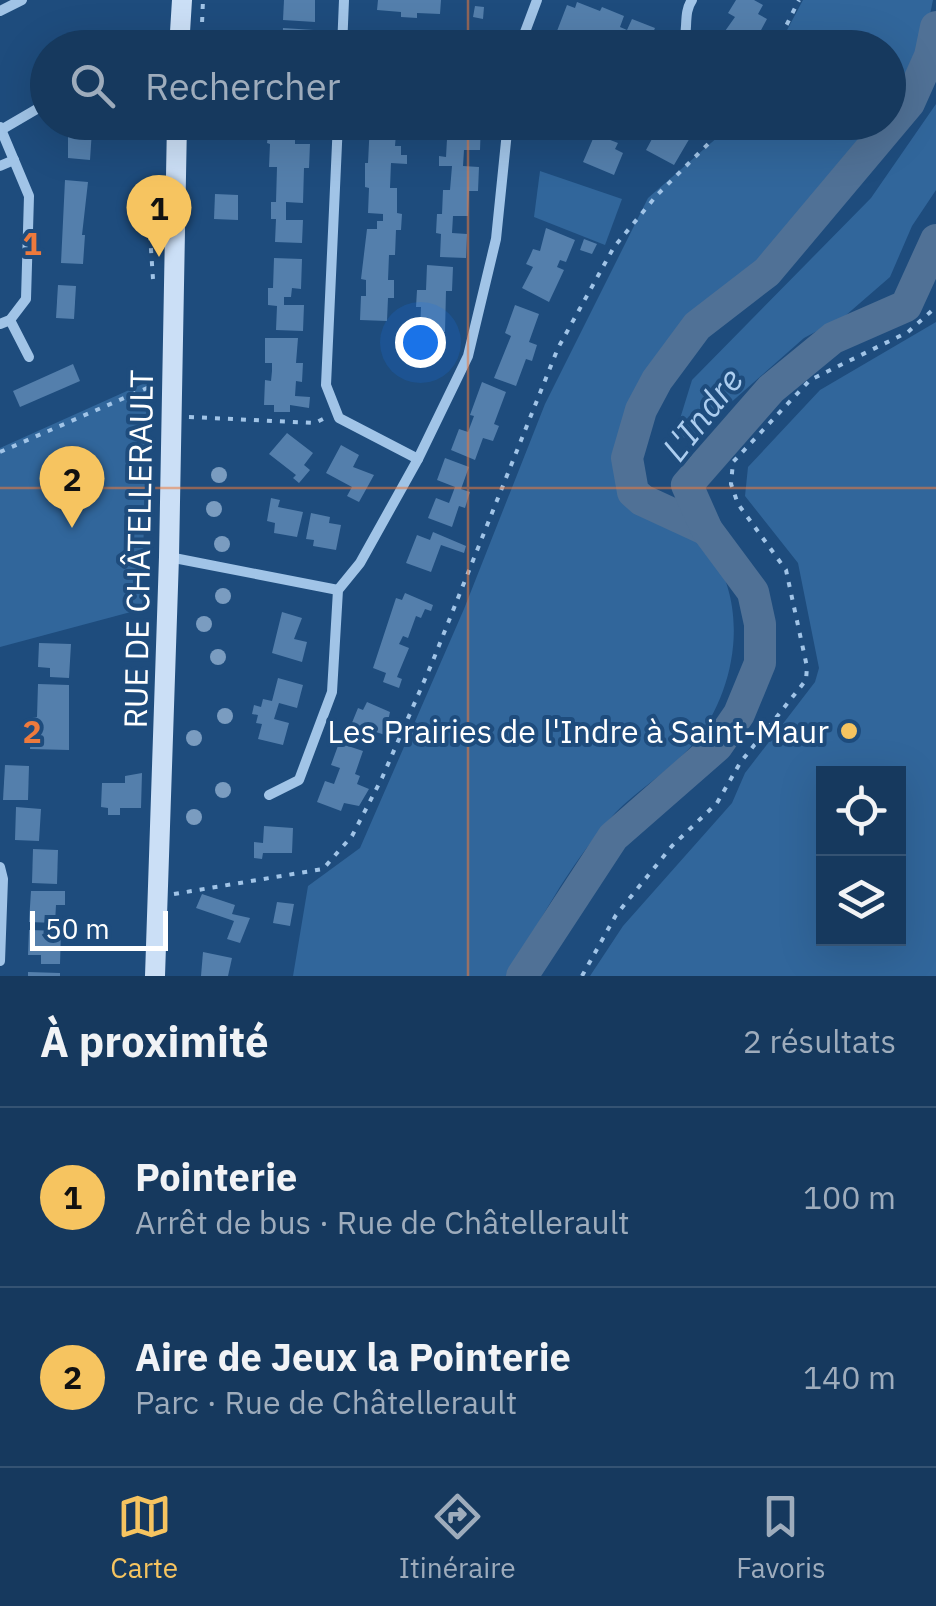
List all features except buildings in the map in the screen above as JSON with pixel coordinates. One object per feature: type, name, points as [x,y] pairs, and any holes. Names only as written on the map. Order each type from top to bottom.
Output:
[{"type":"main road","points":[[180,30],[182,0]]},
{"type":"main road","name":"RUE DE CHÂTELLERAULT","points":[[155,976],[169,557],[177,140]]},
{"type":"street","points":[[0,11],[22,0]]},
{"type":"street","points":[[343,30],[344,0]]},
{"type":"street","points":[[526,30],[537,0]]},
{"type":"street","points":[[671,0],[690,2],[686,30]]},
{"type":"street","points":[[29,357],[5,322],[26,299],[29,196],[1,128],[30,112]]},
{"type":"street","points":[[337,140],[326,385],[340,418],[418,459]]},
{"type":"street","points":[[269,794],[299,780],[332,692],[338,590],[360,563],[418,459],[468,356],[496,239],[506,140]]},
{"type":"street","points":[[0,166],[14,160]]},
{"type":"street","points":[[169,557],[338,590]]},
{"type":"street","points":[[0,866],[0,961]]},
{"type":"path","points":[[202,30],[203,0]]},
{"type":"path","points":[[784,30],[799,0]]},
{"type":"path","points":[[158,896],[323,869],[352,836],[432,663],[558,348],[614,247],[657,195],[712,140]]},
{"type":"path","points":[[582,976],[616,915],[672,846],[717,803],[740,763],[806,680],[807,668],[786,570],[738,504],[731,484],[733,462],[810,380],[908,332],[936,306]]},
{"type":"path","points":[[0,452],[158,384]]},
{"type":"path","points":[[186,417],[315,423],[335,411]]},
{"type":"shaded area","points":[[803,0],[933,0],[922,53],[906,81],[906,30],[787,30]]},
{"type":"shaded area","points":[[936,104],[936,190],[912,226],[890,277],[845,316],[804,338],[693,440],[675,435],[692,380],[871,198]]},
{"type":"shaded area","points":[[714,140],[867,140],[742,280],[670,343],[624,422],[616,481],[637,507],[699,538],[721,569],[730,594],[733,647],[720,699],[693,744],[618,811],[593,839],[554,896],[510,976],[293,976],[308,886],[360,848],[464,609],[545,404],[648,198]]},
{"type":"shaded area","points":[[540,171],[622,199],[605,245],[534,217]]},
{"type":"shaded area","points":[[936,322],[936,976],[590,976],[623,926],[732,803],[745,773],[815,682],[819,668],[798,563],[745,496],[748,467],[820,390]]},
{"type":"shaded area","points":[[147,382],[142,609],[0,647],[0,448]]},
{"type":"waterway","points":[[906,107],[930,56],[936,27]]},
{"type":"waterway","points":[[707,530],[642,500],[633,492],[627,458],[641,410],[657,380],[697,326],[767,272],[878,140]]},
{"type":"waterway","name":"L'Indre","points":[[522,976],[613,837],[717,746],[739,714],[760,663],[760,624],[753,592],[707,530],[687,485],[771,389],[833,338],[906,306],[936,240]]},
{"type":"place","name":"Pointerie","points":[[159,257]]},
{"type":"place","name":"Aire de Jeux la Pointerie","points":[[72,528]]},
{"type":"place","name":"Les Prairies de l'Indre à Saint-Maur","points":[[849,731]]}]
